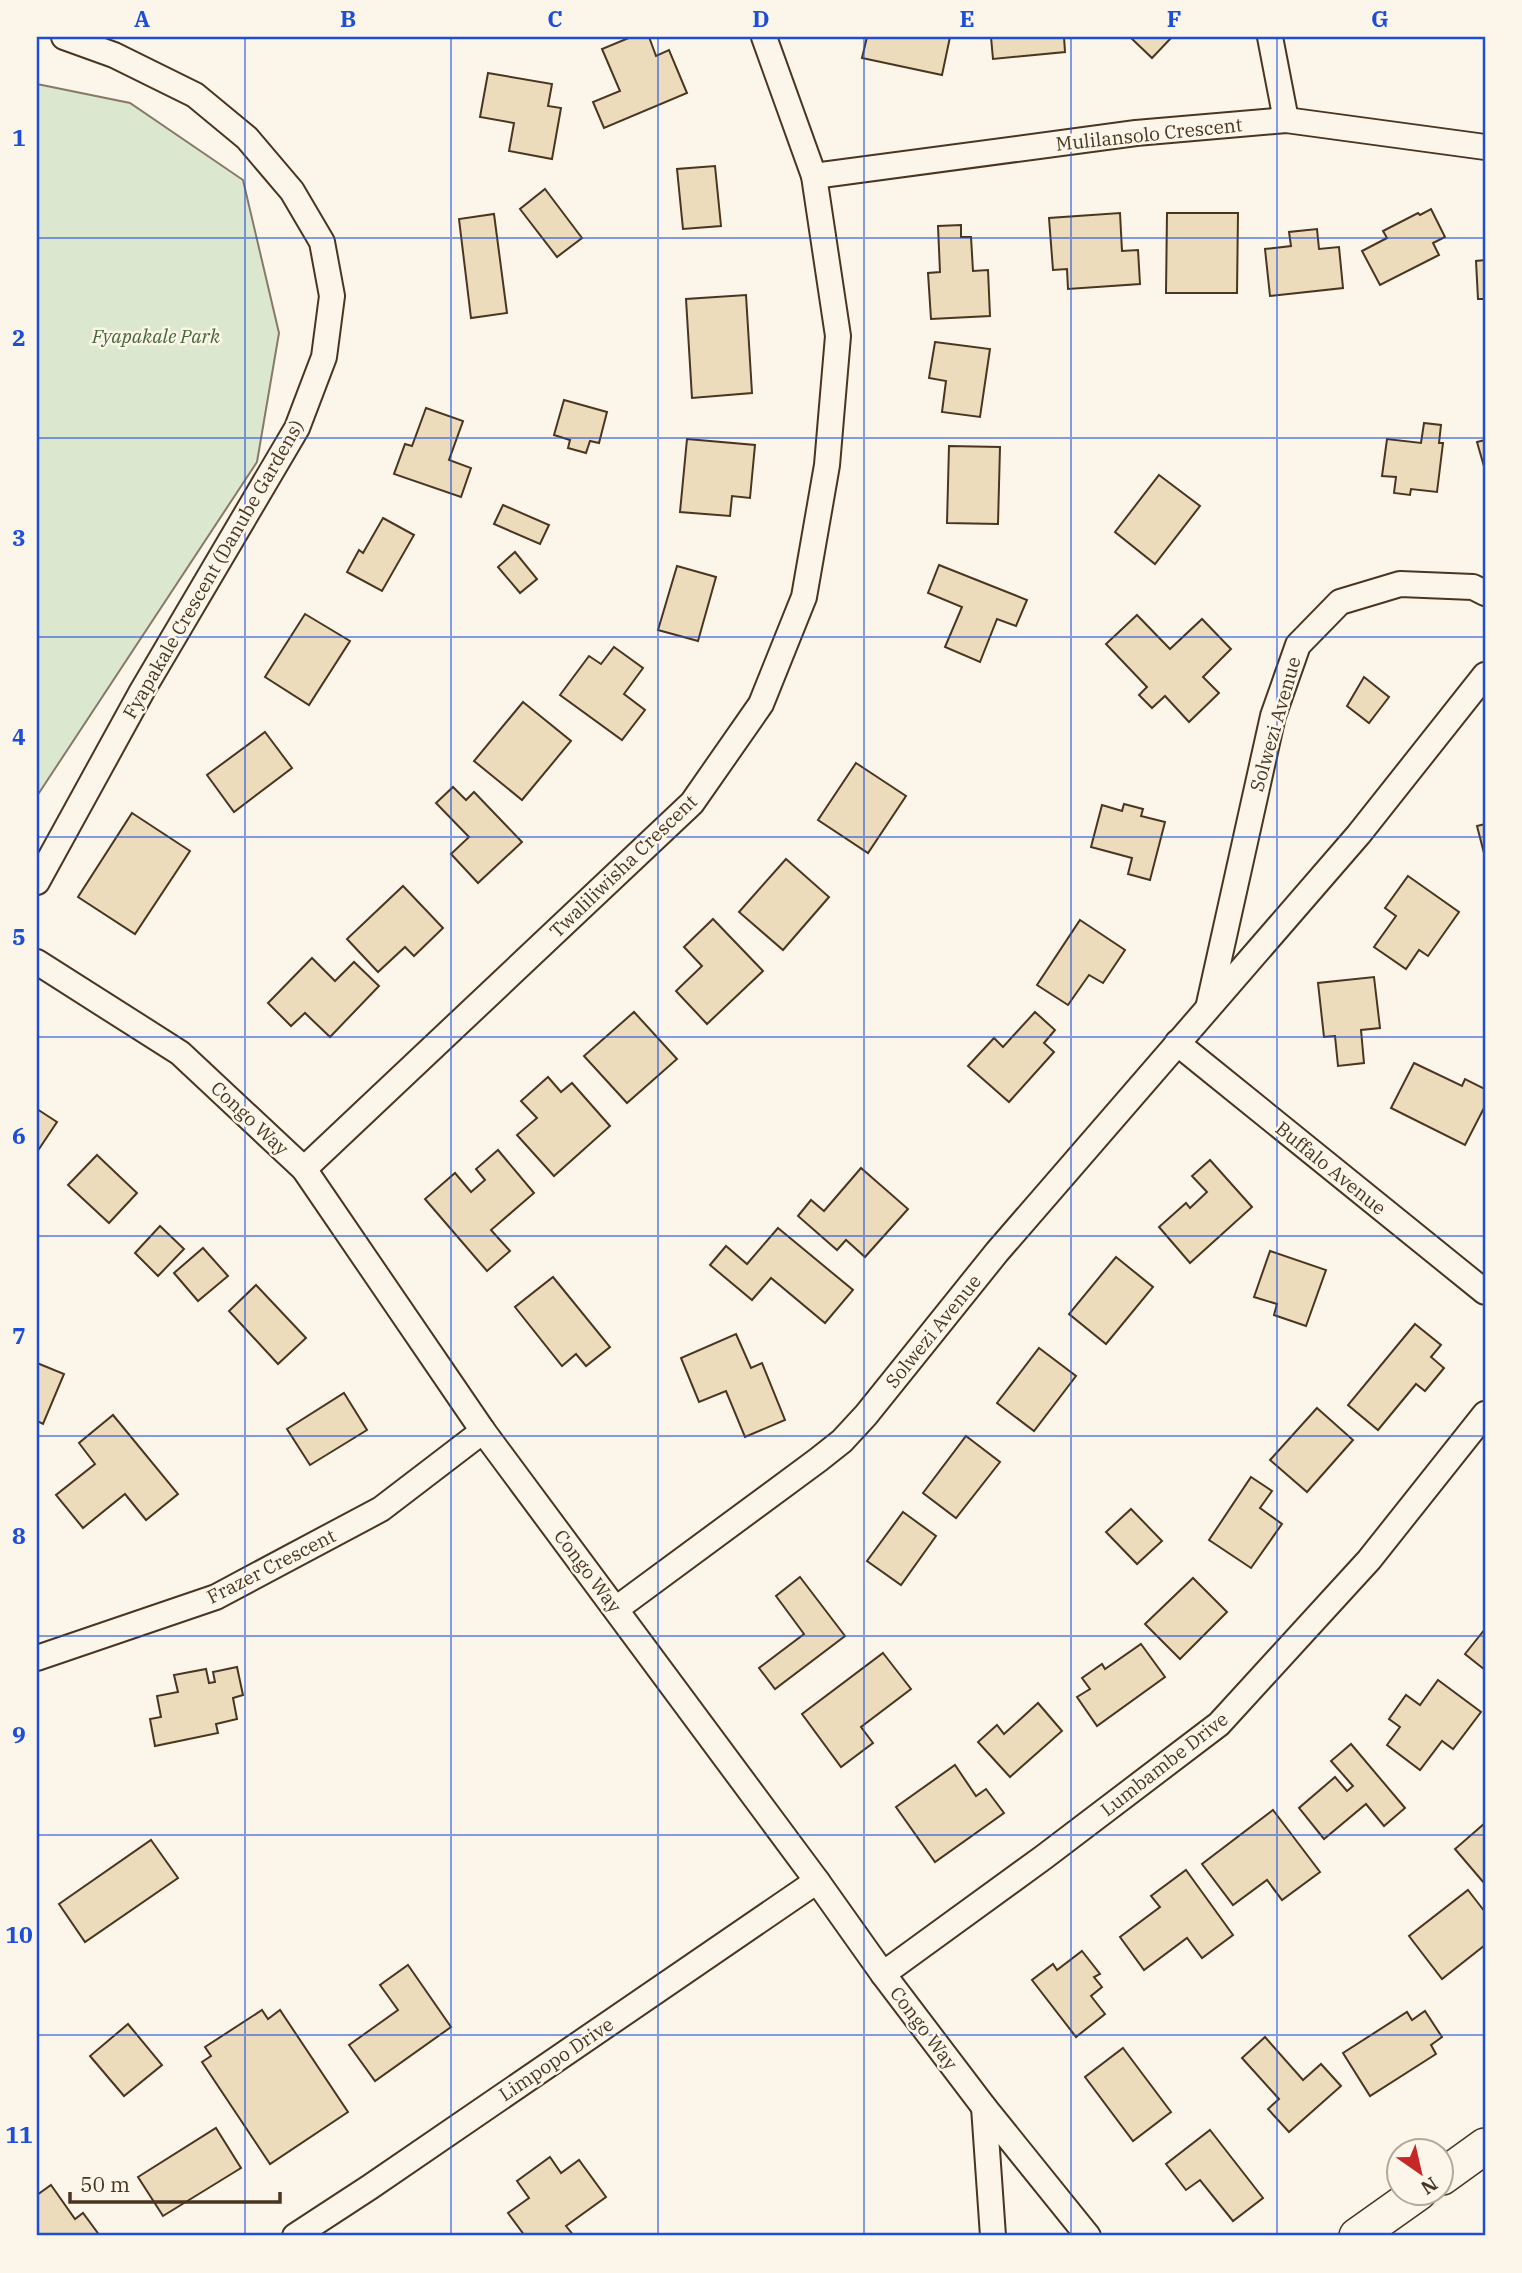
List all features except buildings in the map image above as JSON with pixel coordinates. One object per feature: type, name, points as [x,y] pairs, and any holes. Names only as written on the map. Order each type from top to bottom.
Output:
[{"type":"main road","points":[[1456,2166],[1485,2146]]},
{"type":"main road","points":[[1357,2236],[1400,2206]]},
{"type":"street","name":"Fyapakale Crescent (Danube Gardens)","points":[[37,882],[142,691],[297,428],[324,358],[332,296],[322,242],[292,191],[247,138],[195,95],[114,55],[64,37]]},
{"type":"street","name":"Twaliliwisha Crescent","points":[[304,1169],[692,803],[761,704],[804,597],[827,465],[838,336],[814,176],[764,37]]},
{"type":"street","points":[[1270,37],[1286,120]]},
{"type":"street","name":"Mulilansolo Crescent","points":[[814,176],[1136,133],[1286,120],[1485,148]]},
{"type":"street","name":"Solwezi Avenue","points":[[1208,1008],[1273,716],[1298,645],[1340,602],[1400,584],[1473,587],[1485,593]]},
{"type":"street","name":"Solwezi Avenue","points":[[616,1609],[842,1441],[997,1252],[1359,834],[1485,676]]},
{"type":"street","name":"Congo Way","points":[[37,962],[180,1053],[304,1169],[483,1431],[883,1974],[984,2107],[1088,2236]]},
{"type":"street","name":"Buffalo Avenue","points":[[1177,1043],[1485,1293]]},
{"type":"street","name":"Lumbambe Drive","points":[[883,1974],[1044,1857],[1219,1724],[1369,1560],[1485,1414]]},
{"type":"street","name":"Frazer Crescent","points":[[37,1658],[216,1597],[381,1509],[483,1431]]},
{"type":"street","name":"Limpopo Drive","points":[[295,2236],[817,1881]]},
{"type":"street","points":[[984,2107],[993,2236]]},
{"type":"green space","name":"Fyapakale Park","points":[[37,84],[130,103],[243,180],[279,333],[257,462],[37,796]]}]
